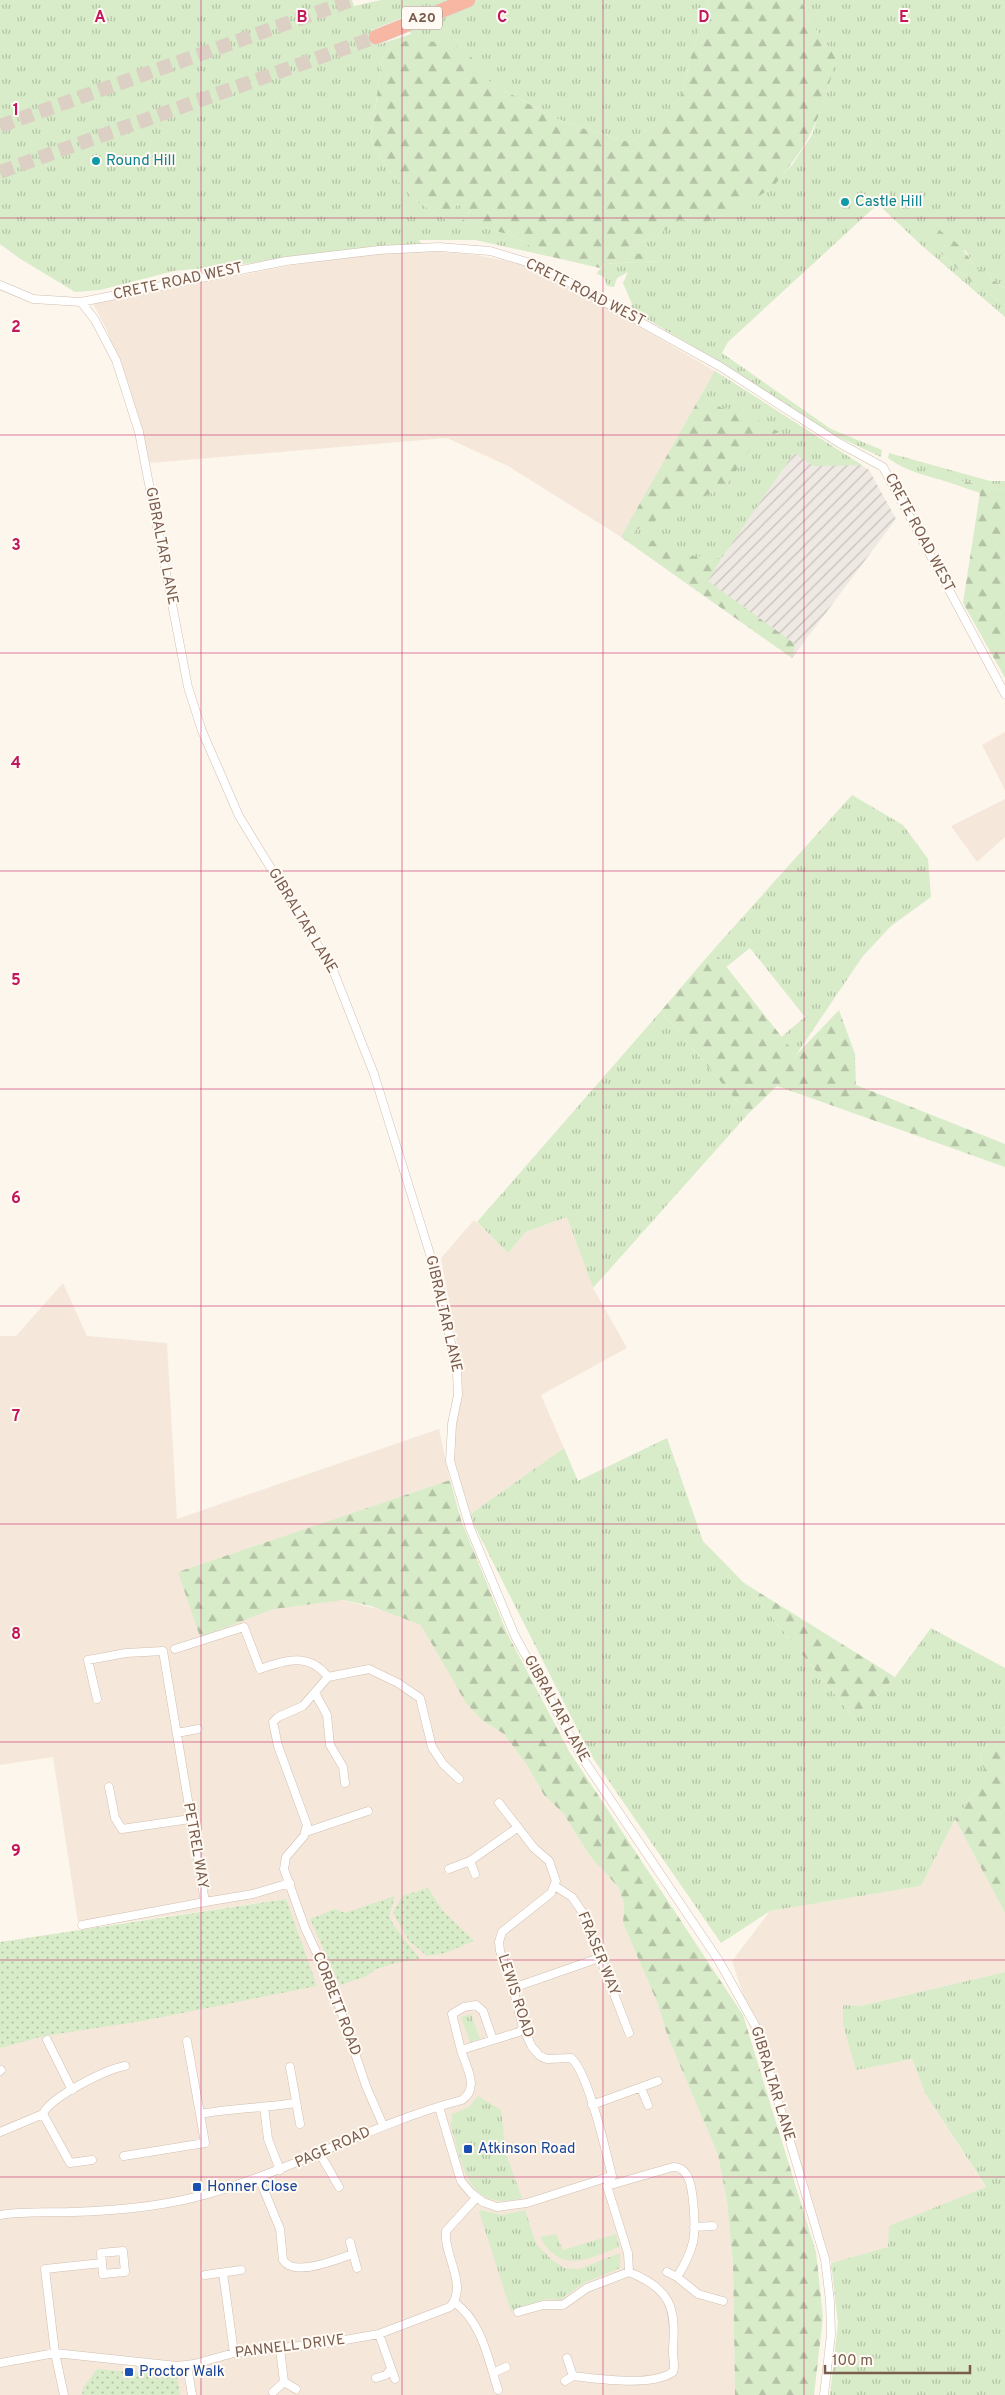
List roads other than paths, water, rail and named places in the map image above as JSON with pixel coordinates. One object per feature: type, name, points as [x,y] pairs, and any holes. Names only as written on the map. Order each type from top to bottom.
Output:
[{"type":"highway","name":"A20","points":[[376,37],[468,0]]},
{"type":"street","name":"CRETE ROAD WEST","points":[[0,285],[33,299],[81,302],[286,261],[379,250],[438,247],[510,256],[540,266],[721,367],[840,443],[883,467],[1005,694]]},
{"type":"street","name":"GIBRALTAR LANE","points":[[81,302],[95,320],[116,360],[139,432],[188,687],[202,731],[239,816],[333,970],[374,1074],[438,1280],[457,1372],[458,1395],[452,1424],[450,1460],[470,1528],[515,1636],[581,1756],[719,1961],[756,2027],[825,2259],[830,2301],[831,2335],[824,2395]]},
{"type":"street","points":[[241,1618],[260,1669],[286,1660],[297,1660],[318,1666],[328,1677]]},
{"type":"street","points":[[175,1649],[244,1627]]},
{"type":"street","name":"PETREL WAY","points":[[97,1699],[88,1660],[126,1653],[163,1650],[205,1902],[253,1894],[290,1883]]},
{"type":"street","points":[[368,1811],[306,1832],[307,1825],[278,1746],[273,1724],[278,1716],[302,1706],[328,1677],[369,1669],[415,1694],[422,1703],[430,1740],[436,1753],[443,1764],[459,1779]]},
{"type":"street","points":[[315,1693],[327,1715],[330,1745],[343,1767],[345,1783]]},
{"type":"street","points":[[177,1733],[198,1729]]},
{"type":"street","points":[[109,1788],[115,1818],[122,1829],[190,1819]]},
{"type":"street","points":[[499,1803],[517,1828],[552,1865],[556,1881],[555,1886]]},
{"type":"street","points":[[449,1869],[470,1861],[517,1828]]},
{"type":"street","name":"CORBETT ROAD","points":[[306,1832],[286,1857],[284,1869],[305,1928],[333,1988],[366,2086],[383,2126]]},
{"type":"street","points":[[470,1861],[476,1874]]},
{"type":"street","name":"FRASER WAY","points":[[555,1886],[572,1897],[584,1913],[599,1958],[629,2033]]},
{"type":"street","name":"LEWIS ROAD","points":[[555,1886],[551,1892],[506,1928],[500,1937],[500,1951],[524,2028],[532,2047],[540,2056],[547,2059],[568,2057],[576,2062],[592,2105],[612,2176]]},
{"type":"street","points":[[82,1925],[102,1918],[205,1902]]},
{"type":"street","points":[[513,1988],[599,1958]]},
{"type":"street","name":"PAGE ROAD","points":[[0,2215],[81,2212],[166,2203],[259,2178],[383,2126],[462,2100],[470,2090],[471,2080],[452,2014],[464,2007],[476,2005],[483,2011],[493,2040]]},
{"type":"street","points":[[462,2050],[519,2032],[524,2028]]},
{"type":"street","points":[[47,2040],[72,2090]]},
{"type":"street","points":[[124,2156],[205,2144],[187,2041]]},
{"type":"street","points":[[0,2132],[43,2114],[50,2104],[72,2090],[125,2066]]},
{"type":"street","points":[[290,2066],[300,2124]]},
{"type":"street","points":[[592,2105],[658,2081]]},
{"type":"street","points":[[641,2088],[648,2105]]},
{"type":"street","points":[[200,2114],[230,2108],[244,2110],[296,2103]]},
{"type":"street","points":[[264,2107],[268,2139],[280,2170]]},
{"type":"street","points":[[439,2107],[461,2181],[476,2198],[487,2204],[503,2207],[527,2203],[612,2176]]},
{"type":"street","points":[[43,2114],[70,2163],[92,2160]]},
{"type":"street","points":[[320,2154],[339,2187]]},
{"type":"street","points":[[606,2186],[673,2167],[679,2168],[690,2179],[694,2226],[692,2244],[686,2264],[677,2278]]},
{"type":"street","points":[[612,2176],[606,2186],[628,2253],[629,2272]]},
{"type":"street","points":[[259,2178],[280,2229],[283,2260],[286,2264],[290,2267],[304,2268],[353,2254]]},
{"type":"street","points":[[476,2198],[446,2231],[446,2244],[458,2292],[454,2302],[466,2311],[477,2325],[498,2390]]},
{"type":"street","points":[[694,2226],[712,2226]]},
{"type":"street","points":[[350,2242],[357,2268]]},
{"type":"street","points":[[64,2395],[55,2352],[45,2268],[102,2264]]},
{"type":"street","points":[[205,2275],[241,2270]]},
{"type":"street","points":[[518,2312],[543,2305],[563,2304],[587,2288],[607,2282],[629,2272]]},
{"type":"street","points":[[565,2381],[573,2376],[644,2381],[662,2378],[673,2372],[675,2321],[672,2307],[659,2290],[629,2272]]},
{"type":"street","points":[[667,2272],[698,2294],[723,2301]]},
{"type":"street","points":[[223,2273],[234,2353]]},
{"type":"street","name":"PANNELL DRIVE","points":[[0,2362],[55,2352],[168,2366],[187,2365],[234,2353],[280,2349],[379,2334],[450,2307],[454,2302]]},
{"type":"street","points":[[379,2334],[396,2379]]},
{"type":"street","points":[[280,2349],[284,2382]]},
{"type":"street","points":[[567,2358],[573,2376]]},
{"type":"street","points":[[187,2365],[192,2395]]},
{"type":"street","points":[[493,2373],[506,2367]]},
{"type":"street","points":[[376,2378],[386,2375],[391,2369]]},
{"type":"street","points":[[284,2382],[296,2389]]},
{"type":"street","points":[[274,2392],[284,2382]]},
{"type":"tunnel","points":[[0,126],[352,0]]},
{"type":"tunnel","points":[[0,172],[376,37]]},
{"type":"place","name":"Round Hill","points":[[96,161]]},
{"type":"place","name":"Castle Hill","points":[[845,202]]},
{"type":"place","name":"Atkinson Road","points":[[468,2149]]},
{"type":"place","name":"Honner Close","points":[[197,2187]]},
{"type":"place","name":"Proctor Walk","points":[[129,2372]]}]
